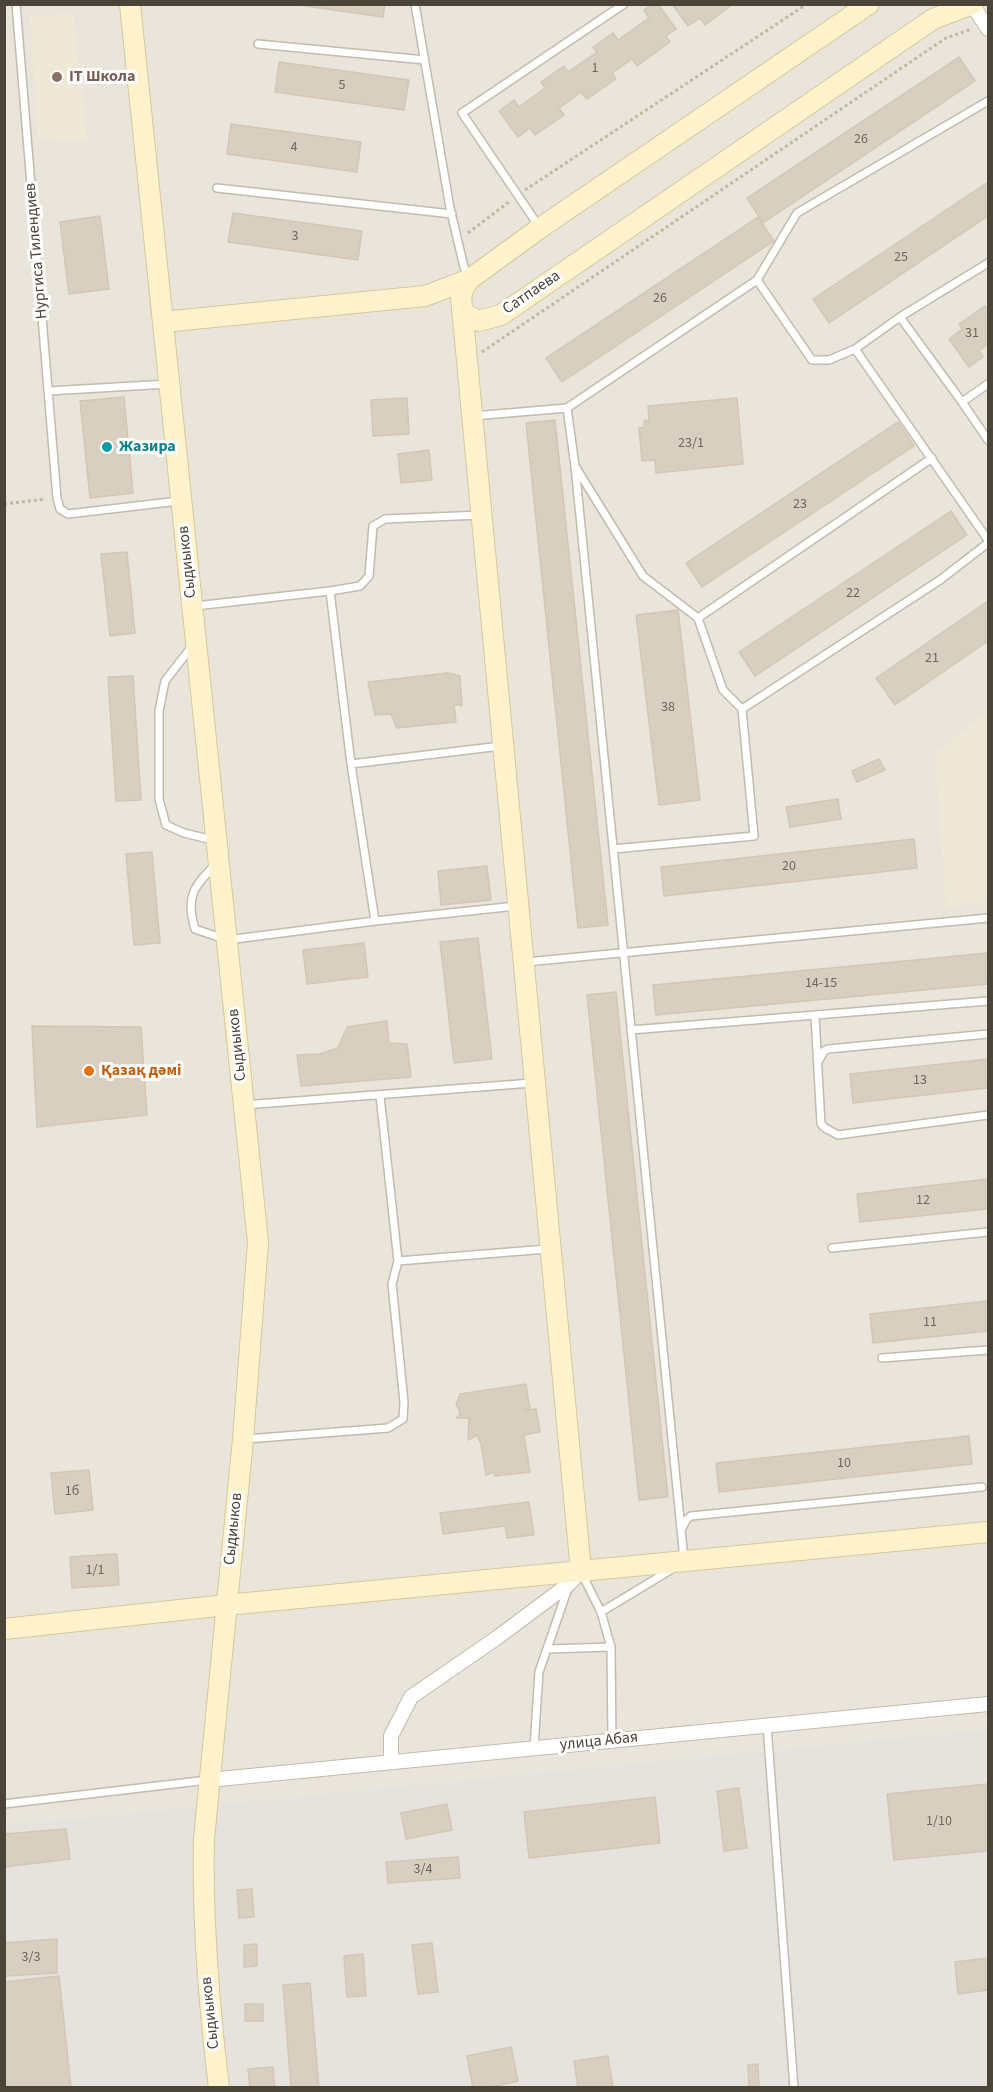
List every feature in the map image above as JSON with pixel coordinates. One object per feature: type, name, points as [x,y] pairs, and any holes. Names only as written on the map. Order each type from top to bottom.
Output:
[{"type":"street","name":"Сыдиыков","points":[[130,4],[258,1242],[243,1439],[204,1839],[202,1895],[208,1989],[219,2088]]},
{"type":"street","points":[[163,322],[425,296],[470,279],[540,228],[869,4]]},
{"type":"street","points":[[972,5],[987,27]]},
{"type":"street","name":"Сатпаева","points":[[425,296],[447,301],[479,321],[501,315],[933,20],[972,5]]},
{"type":"street","points":[[470,279],[460,297],[551,1249],[575,1578]]},
{"type":"street","points":[[466,361],[471,343],[486,325],[501,315]]},
{"type":"street","points":[[4,1629],[226,1605],[575,1578],[685,1562],[988,1532]]},
{"type":"street","points":[[391,1762],[391,1736],[411,1697],[575,1578]]},
{"type":"street","name":"улица Абая","points":[[209,1780],[988,1704]]},
{"type":"lane","name":"Нургиса Тилендиев","points":[[16,4],[57,498]]},
{"type":"lane","points":[[415,4],[452,214],[464,267],[470,279]]},
{"type":"lane","points":[[540,228],[462,113],[624,4]]},
{"type":"lane","points":[[258,44],[425,60]]},
{"type":"lane","points":[[472,416],[567,408],[757,280],[797,213],[988,101]]},
{"type":"lane","points":[[217,188],[452,214]]},
{"type":"lane","points":[[757,280],[812,360],[829,360],[855,349],[900,317],[988,262]]},
{"type":"lane","points":[[900,317],[988,440]]},
{"type":"lane","points":[[742,709],[940,580],[988,542],[855,349]]},
{"type":"lane","points":[[48,391],[170,384]]},
{"type":"lane","points":[[962,402],[988,384]]},
{"type":"lane","points":[[567,408],[575,466],[685,1562],[601,1612]]},
{"type":"lane","points":[[698,618],[932,458]]},
{"type":"lane","points":[[575,466],[643,576],[698,618],[723,690],[742,709],[753,836],[613,849]]},
{"type":"lane","points":[[57,498],[60,509],[68,514],[182,501]]},
{"type":"lane","points":[[193,606],[360,586],[369,576],[373,526],[385,519],[481,515]]},
{"type":"lane","points":[[330,591],[351,764],[375,921]]},
{"type":"lane","points":[[196,641],[165,681],[159,711],[159,799],[166,825],[184,833],[217,841]]},
{"type":"lane","points":[[351,764],[503,746]]},
{"type":"lane","points":[[219,861],[196,885],[189,912],[195,929],[227,940],[518,905]]},
{"type":"lane","points":[[524,962],[988,918]]},
{"type":"lane","points":[[631,1030],[988,1001]]},
{"type":"lane","points":[[815,1015],[821,1124],[825,1128],[838,1135],[988,1115]]},
{"type":"lane","points":[[818,1064],[824,1051],[828,1049],[988,1034]]},
{"type":"lane","points":[[244,1105],[535,1083]]},
{"type":"lane","points":[[243,1439],[388,1428],[403,1419],[404,1402],[392,1284],[398,1261],[380,1096]]},
{"type":"lane","points":[[832,1248],[988,1232]]},
{"type":"lane","points":[[398,1261],[551,1249]]},
{"type":"lane","points":[[882,1358],[988,1350]]},
{"type":"lane","points":[[681,1531],[691,1516],[982,1487]]},
{"type":"lane","points":[[575,1578],[601,1612],[611,1647],[612,1741]]},
{"type":"lane","points":[[534,1748],[539,1672],[575,1578]]},
{"type":"lane","points":[[547,1649],[611,1647]]},
{"type":"lane","points":[[767,1725],[794,2088]]},
{"type":"lane","points":[[4,1804],[209,1780]]},
{"type":"path","points":[[458,240],[517,195],[807,4]]},
{"type":"path","points":[[466,361],[946,38],[987,27]]},
{"type":"path","points":[[4,504],[57,498]]},
{"type":"shaded area","points":[[5,5],[988,5],[988,1729],[5,1825]]},
{"type":"shaded area","name":"IT Школа","points":[[73,14],[87,142],[38,138],[30,15]]},
{"type":"shaded area","points":[[988,711],[988,903],[946,907],[935,753]]},
{"type":"shaded area","points":[[988,1729],[988,2087],[5,2088],[5,1825]]},
{"type":"building","points":[[291,4],[385,4],[383,17]]},
{"type":"building","points":[[652,4],[658,4],[676,29],[666,36],[670,42],[637,66],[632,59],[612,73],[616,79],[587,99],[581,92],[559,108],[564,115],[535,135],[530,128],[518,137],[499,111],[514,100],[519,107],[545,88],[541,82],[564,66],[568,72],[597,52],[593,47],[613,33],[618,40],[649,18],[644,10]]},
{"type":"building","points":[[672,4],[733,4],[705,25],[700,18],[688,26]]},
{"type":"building","points":[[959,57],[975,81],[763,223],[747,198]]},
{"type":"building","points":[[279,62],[409,80],[404,110],[275,92]]},
{"type":"building","points":[[231,124],[361,142],[357,172],[227,154]]},
{"type":"building","points":[[988,182],[988,216],[829,323],[813,299]]},
{"type":"building","points":[[233,213],[362,231],[358,260],[228,242]]},
{"type":"building","points":[[100,216],[109,289],[69,294],[60,222]]},
{"type":"building","points":[[758,217],[774,241],[562,382],[546,358]]},
{"type":"building","points":[[985,306],[988,311],[988,344],[979,351],[983,357],[969,367],[949,339],[962,329],[959,324]]},
{"type":"building","name":"Жазира","points":[[124,397],[133,493],[90,498],[80,401]]},
{"type":"building","points":[[407,398],[409,434],[373,436],[371,400]]},
{"type":"building","points":[[737,398],[743,464],[656,473],[655,460],[642,461],[639,428],[644,427],[644,421],[649,420],[648,406]]},
{"type":"building","points":[[555,420],[608,925],[578,928],[526,423]]},
{"type":"building","points":[[898,422],[914,446],[702,587],[686,563]]},
{"type":"building","points":[[429,450],[432,480],[401,483],[398,454]]},
{"type":"building","points":[[951,511],[967,535],[755,676],[739,652]]},
{"type":"building","points":[[127,552],[135,633],[110,636],[101,554]]},
{"type":"building","points":[[988,601],[988,641],[895,705],[876,678]]},
{"type":"building","points":[[678,610],[700,800],[659,805],[636,615]]},
{"type":"building","points":[[448,673],[460,676],[462,706],[454,704],[456,722],[397,728],[391,714],[375,715],[368,682]]},
{"type":"building","points":[[133,676],[141,800],[116,801],[108,677]]},
{"type":"building","points":[[879,759],[885,770],[857,782],[852,771]]},
{"type":"building","points":[[838,799],[841,819],[790,827],[786,807]]},
{"type":"building","points":[[914,839],[917,868],[664,896],[661,867]]},
{"type":"building","points":[[152,852],[160,943],[134,945],[126,854]]},
{"type":"building","points":[[487,866],[491,900],[441,905],[438,871]]},
{"type":"building","points":[[478,938],[492,1059],[454,1063],[440,942]]},
{"type":"building","points":[[364,943],[368,977],[307,984],[303,950]]},
{"type":"building","points":[[988,953],[988,984],[656,1015],[653,985]]},
{"type":"building","points":[[616,992],[668,1497],[639,1500],[587,995]]},
{"type":"building","points":[[387,1021],[389,1043],[407,1044],[411,1077],[301,1086],[297,1055],[320,1054],[338,1048],[347,1027]]},
{"type":"building","name":"Қазақ дәмі","points":[[32,1026],[141,1027],[147,1115],[37,1127]]},
{"type":"building","points":[[988,1059],[988,1088],[853,1103],[850,1074]]},
{"type":"building","points":[[988,1179],[988,1209],[860,1222],[857,1194]]},
{"type":"building","points":[[988,1301],[988,1331],[873,1343],[870,1314]]},
{"type":"building","points":[[526,1384],[530,1409],[525,1410],[536,1409],[540,1432],[524,1435],[530,1472],[495,1476],[494,1472],[486,1475],[481,1444],[477,1435],[468,1440],[469,1418],[456,1418],[460,1415],[456,1405],[460,1394]]},
{"type":"building","points":[[969,1436],[972,1464],[719,1492],[716,1463]]},
{"type":"building","points":[[89,1470],[93,1510],[55,1514],[51,1473]]},
{"type":"building","points":[[529,1502],[534,1535],[507,1538],[505,1526],[443,1534],[440,1513]]},
{"type":"building","points":[[117,1554],[119,1585],[72,1588],[70,1557]]},
{"type":"building","points":[[988,1784],[988,1851],[894,1860],[887,1794]]},
{"type":"building","points":[[739,1788],[747,1848],[724,1851],[717,1791]]},
{"type":"building","points":[[655,1797],[660,1843],[529,1858],[524,1812]]},
{"type":"building","points":[[447,1804],[452,1830],[406,1839],[401,1813]]},
{"type":"building","points":[[66,1829],[70,1859],[4,1867],[4,1834]]},
{"type":"building","points":[[458,1857],[460,1878],[388,1883],[386,1862]]},
{"type":"building","points":[[252,1889],[254,1917],[239,1918],[237,1890]]},
{"type":"building","points":[[57,1939],[57,1973],[4,1976],[4,1943]]},
{"type":"building","points":[[432,1943],[438,1992],[418,1994],[412,1945]]},
{"type":"building","points":[[257,1944],[257,1966],[244,1967],[244,1945]]},
{"type":"building","points":[[363,1954],[366,1996],[347,1997],[344,1956]]},
{"type":"building","points":[[988,1958],[988,1990],[958,1994],[955,1962]]},
{"type":"building","points":[[59,1976],[71,2088],[4,2088],[4,1982]]},
{"type":"building","points":[[310,1983],[319,2088],[291,2088],[283,1985]]},
{"type":"building","points":[[245,2004],[263,2004],[263,2021],[245,2021]]},
{"type":"building","points":[[511,2047],[518,2081],[487,2088],[473,2088],[467,2056]]},
{"type":"building","points":[[608,2056],[613,2088],[578,2088],[574,2061]]},
{"type":"building","points":[[758,2064],[759,2088],[749,2088],[748,2065]]},
{"type":"building","points":[[273,2067],[275,2088],[250,2088],[248,2069]]},
{"type":"place","name":"IT Школа","points":[[57,77]]},
{"type":"place","name":"Жазира","points":[[107,447]]},
{"type":"place","name":"Қазақ дәмі","points":[[89,1071]]}]
